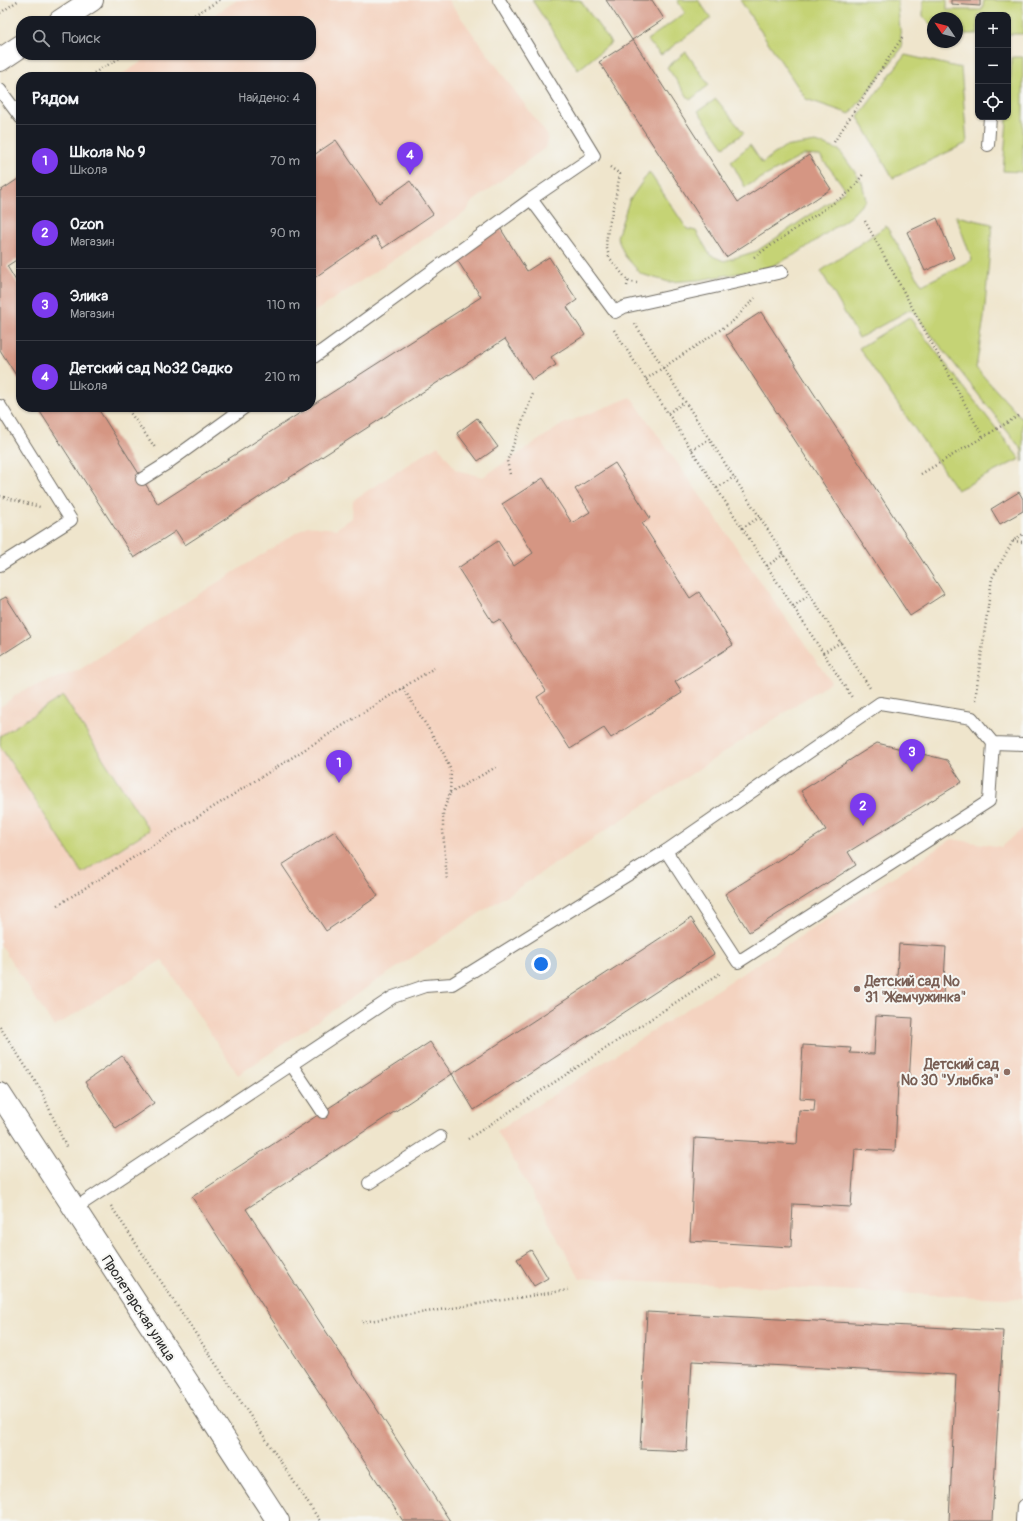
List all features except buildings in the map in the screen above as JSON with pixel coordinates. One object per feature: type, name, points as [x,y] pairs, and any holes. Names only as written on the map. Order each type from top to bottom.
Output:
[{"type":"street","points":[[68,16],[92,0]]},
{"type":"street","points":[[0,60],[16,49]]},
{"type":"street","name":"Пролетарская улица","points":[[0,1094],[278,1521]]},
{"type":"lane","points":[[316,355],[531,199],[594,156],[499,0]]},
{"type":"lane","points":[[0,90],[16,111]]},
{"type":"lane","points":[[988,145],[990,120]]},
{"type":"lane","points":[[531,199],[615,312],[624,307],[782,272]]},
{"type":"lane","points":[[0,406],[71,520],[0,565]]},
{"type":"lane","points":[[142,478],[166,464],[238,412]]},
{"type":"lane","points":[[74,1209],[393,996],[425,986],[452,984],[666,851],[880,703],[972,718],[993,743],[989,801],[738,962],[666,851]]},
{"type":"lane","points":[[993,743],[1023,744]]},
{"type":"lane","points":[[291,1064],[323,1112]]},
{"type":"lane","points":[[369,1183],[440,1137]]},
{"type":"lane","points":[[1022,1521],[1023,1506]]},
{"type":"path","points":[[0,12],[19,0]]},
{"type":"path","points":[[193,16],[220,0]]},
{"type":"path","points":[[834,142],[903,36]]},
{"type":"path","points":[[96,72],[116,60]]},
{"type":"path","points":[[594,156],[620,174],[608,229],[606,244],[609,256],[628,281],[641,284]]},
{"type":"path","points":[[751,260],[852,191],[864,173]]},
{"type":"path","points":[[865,221],[983,437]]},
{"type":"path","points":[[646,379],[732,322],[755,298],[761,277]]},
{"type":"path","points":[[628,281],[624,307],[861,673]]},
{"type":"path","points":[[612,327],[844,685]]},
{"type":"path","points":[[510,474],[507,461],[533,394]]},
{"type":"path","points":[[668,413],[686,402]]},
{"type":"path","points":[[130,412],[166,464]]},
{"type":"path","points":[[920,474],[1020,415]]},
{"type":"path","points":[[692,450],[709,439]]},
{"type":"path","points":[[717,488],[734,477]]},
{"type":"path","points":[[0,496],[67,514]]},
{"type":"path","points":[[742,528],[760,517]]},
{"type":"path","points":[[972,718],[992,578],[1013,541],[1023,534]]},
{"type":"path","points":[[1013,541],[1023,542]]},
{"type":"path","points":[[767,566],[784,554]]},
{"type":"path","points":[[793,606],[810,595]]},
{"type":"path","points":[[823,653],[841,642]]},
{"type":"path","points":[[58,906],[434,668]]},
{"type":"path","points":[[403,688],[444,752],[451,771],[450,793],[443,812],[447,881]]},
{"type":"path","points":[[450,793],[498,766]]},
{"type":"path","points":[[468,1138],[738,962]]},
{"type":"path","points":[[0,1027],[41,1090],[69,1156]]},
{"type":"path","points":[[101,1191],[320,1521]]},
{"type":"path","points":[[362,1322],[568,1290]]},
{"type":"shaded area","points":[[237,0],[448,0],[548,136],[546,147],[471,203],[467,211],[316,311],[316,72],[126,72],[144,60],[316,60],[316,16],[213,16]]},
{"type":"shaded area","points":[[631,397],[831,682],[381,978],[238,1075],[162,960],[54,1027],[0,944],[0,707],[22,691],[79,670],[307,526],[336,529],[352,518],[353,500],[438,445],[456,470],[483,477],[563,424]]},
{"type":"shaded area","name":"Детский сад № 31 \"Жемчужинка\"","points":[[1023,828],[1023,1299],[580,1278],[497,1131],[952,839],[1002,847]]},
{"type":"green space","points":[[532,0],[580,0],[611,43],[578,70]]},
{"type":"green space","points":[[677,0],[698,0],[711,18],[661,55],[647,40],[685,13]]},
{"type":"green space","points":[[740,0],[897,0],[902,48],[850,114],[806,99]]},
{"type":"green space","points":[[923,0],[947,0],[947,10],[982,10],[984,0],[1023,1],[1023,34],[1011,34],[1011,12],[975,12],[975,34],[963,34],[963,12],[927,12],[927,20],[923,16]]},
{"type":"green space","points":[[686,52],[709,85],[690,100],[667,67]]},
{"type":"green space","points":[[905,55],[961,68],[967,143],[893,178],[858,117]]},
{"type":"green space","points":[[1012,57],[1023,57],[1023,172],[1003,171],[1007,120],[1011,120]]},
{"type":"green space","points":[[716,99],[744,133],[724,147],[698,111]]},
{"type":"green space","points":[[816,142],[839,150],[862,182],[866,200],[851,216],[798,253],[768,268],[699,280],[669,282],[641,274],[625,256],[617,237],[629,201],[649,172],[687,229],[696,231],[710,255],[724,261],[757,251],[845,191],[841,183],[820,156],[804,155],[745,187],[731,161],[750,145],[762,163],[784,147]]},
{"type":"green space","points":[[956,216],[992,224],[984,318],[976,368],[1023,420],[1023,462],[1022,450],[911,309],[859,338],[821,271],[886,226],[922,285],[972,260]]},
{"type":"green space","points":[[909,317],[1020,459],[957,490],[859,348]]},
{"type":"green space","points":[[63,696],[149,830],[82,873],[0,746],[0,736]]},
{"type":"place","name":"Детский сад №32 Садко","points":[[410,175]]},
{"type":"place","name":"Элика","points":[[912,772]]},
{"type":"place","name":"Школа № 9","points":[[339,783]]},
{"type":"place","name":"Ozon","points":[[863,826]]},
{"type":"place","name":"Детский сад № 31 \"Жемчужинка\"","points":[[857,989]]},
{"type":"place","name":"Детский сад № 30 \"Улыбка\"","points":[[1007,1072]]}]
